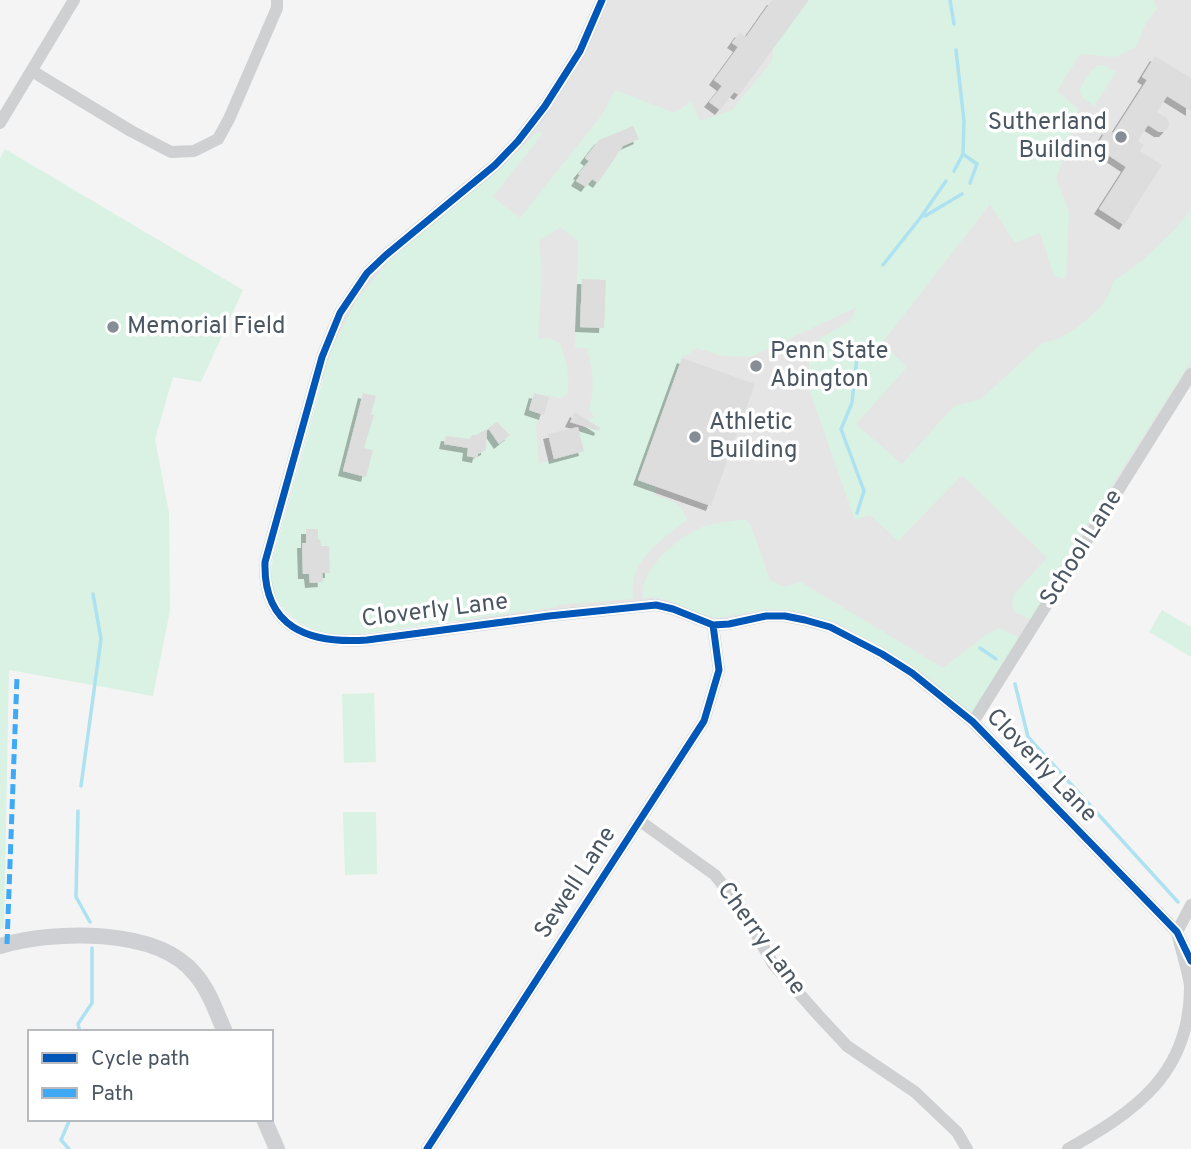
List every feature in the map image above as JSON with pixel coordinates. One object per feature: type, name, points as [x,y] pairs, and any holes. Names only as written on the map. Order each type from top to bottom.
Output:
[{"type":"main road","points":[[0,946],[60,936],[113,936],[153,945],[181,960],[195,973],[224,1030]]},
{"type":"main road","points":[[265,1121],[277,1149]]},
{"type":"street","points":[[0,123],[74,0]]},
{"type":"street","points":[[32,71],[171,152],[194,151],[218,139],[229,119],[277,8],[276,0]]},
{"type":"street","name":"Cloverly Lane","points":[[602,0],[580,51],[545,106],[517,141],[495,165],[367,273],[340,313],[322,357],[265,562],[265,577],[272,604],[292,627],[309,636],[345,641],[638,606],[673,609],[713,625],[766,616],[785,616],[830,628],[912,673],[972,722],[1177,932],[1191,961]]},
{"type":"street","name":"School Lane","points":[[972,722],[1191,374]]},
{"type":"street","name":"Sewell Lane","points":[[427,1149],[704,721],[719,670],[713,625]]},
{"type":"street","name":"Cherry Lane","points":[[640,821],[715,875],[744,912],[773,964],[819,1016],[847,1046],[915,1092],[957,1132],[967,1149]]},
{"type":"street","points":[[1068,1149],[1117,1122],[1152,1095],[1170,1073],[1186,1044],[1191,1015],[1190,986],[1177,932],[1191,905]]},
{"type":"shaded area","name":"Penn State Abington","points":[[602,0],[1191,0],[1191,374],[973,722],[912,673],[805,619],[729,624],[673,609],[458,627],[430,520],[435,387],[317,379],[352,294],[495,165],[545,106]]},
{"type":"green space","name":"Penn State Abington","points":[[808,0],[1154,0],[1157,9],[1146,23],[1136,47],[1115,57],[1080,54],[1057,91],[1078,109],[1056,179],[1069,211],[1066,279],[1054,276],[1040,233],[1015,243],[990,204],[882,343],[907,367],[856,424],[902,464],[954,406],[981,399],[1042,343],[1058,339],[1099,309],[1113,282],[1143,260],[1191,210],[1191,361],[1060,567],[1064,570],[1034,621],[1016,613],[1012,605],[1014,594],[1047,558],[962,475],[898,541],[870,515],[855,520],[808,386],[810,349],[821,338],[851,320],[857,307],[750,357],[722,356],[697,348],[682,358],[638,479],[657,486],[654,495],[678,505],[687,520],[643,559],[633,579],[633,599],[558,605],[361,634],[328,634],[308,627],[290,616],[273,590],[273,558],[332,347],[357,299],[389,260],[500,169],[537,132],[543,133],[493,197],[520,218],[602,115],[615,90],[675,113],[691,102],[700,121],[732,110],[772,61],[773,48]],"holes":[[[560,227],[578,241],[575,348],[587,348],[592,378],[589,409],[594,417],[587,420],[554,459],[539,464],[536,426],[547,395],[560,398],[567,395],[568,382],[560,343],[548,338],[538,339],[542,272],[539,241]]]},
{"type":"green space","points":[[1098,65],[1116,72],[1094,106],[1082,97],[1079,90],[1090,72]]},
{"type":"green space","points":[[5,149],[243,290],[201,382],[173,377],[155,439],[169,513],[170,610],[153,696],[9,670],[4,928],[0,929],[0,158]]},
{"type":"green space","points":[[746,520],[751,526],[770,580],[785,587],[801,582],[943,668],[999,628],[1016,636],[1020,642],[971,718],[914,667],[838,623],[798,612],[768,609],[719,618],[670,601],[654,597],[643,598],[643,588],[653,566],[671,547],[700,528]]},
{"type":"green space","points":[[1162,610],[1191,627],[1191,657],[1149,632]]},
{"type":"green space","points":[[374,693],[376,762],[344,763],[342,694]]},
{"type":"green space","points":[[343,812],[376,812],[377,874],[345,875]]},
{"type":"building","points":[[772,0],[809,0],[739,95],[734,92],[720,110],[709,102],[722,86],[714,80],[738,47],[732,43],[740,32],[746,37]]},
{"type":"building","name":"Sutherland Building","points":[[1155,56],[1191,78],[1191,111],[1167,96],[1157,112],[1167,118],[1168,128],[1159,132],[1148,125],[1138,141],[1144,145],[1140,151],[1162,165],[1124,225],[1099,209],[1126,167],[1096,147],[1107,129],[1113,133],[1147,80],[1142,77]]},
{"type":"building","points":[[633,126],[639,139],[623,146],[598,183],[592,179],[586,187],[576,181],[580,175],[578,174],[589,161],[585,158],[599,140]]},
{"type":"building","points":[[582,279],[606,280],[604,328],[580,327]]},
{"type":"building","name":"Athletic Building","points":[[682,358],[755,384],[711,506],[638,480]]},
{"type":"building","points":[[363,393],[376,396],[371,414],[374,415],[364,448],[373,450],[366,477],[343,471]]},
{"type":"building","points":[[534,393],[549,397],[544,415],[529,410]]},
{"type":"building","points":[[575,412],[600,428],[599,431],[570,422]]},
{"type":"building","points":[[497,422],[510,435],[499,444],[488,428]]},
{"type":"building","points":[[578,427],[584,451],[554,459],[548,434]]},
{"type":"building","points":[[487,429],[486,450],[478,454],[477,458],[467,456],[468,448],[444,444],[446,436],[470,439],[472,435]]},
{"type":"building","points":[[306,529],[318,529],[321,546],[329,546],[330,573],[322,573],[323,582],[310,583],[309,574],[303,574],[302,543],[306,543]]},
{"type":"waterway","points":[[950,0],[954,24]]},
{"type":"waterway","points":[[954,171],[963,154],[964,121],[956,50]]},
{"type":"waterway","points":[[963,154],[977,164],[970,183]]},
{"type":"waterway","points":[[883,265],[946,181]]},
{"type":"waterway","points":[[925,216],[962,194]]},
{"type":"waterway","points":[[857,513],[864,491],[841,429],[852,403],[858,348]]},
{"type":"waterway","points":[[81,786],[101,639],[93,594]]},
{"type":"waterway","points":[[980,648],[996,659]]},
{"type":"waterway","points":[[1015,684],[1028,737],[1178,902]]},
{"type":"waterway","points":[[78,811],[76,897],[90,922]]},
{"type":"waterway","points":[[80,1030],[78,1024],[92,1003],[92,948]]},
{"type":"waterway","points":[[69,1121],[61,1140],[69,1149]]},
{"type":"marked path","points":[[7,944],[17,677]]},
{"type":"cycle path","points":[[602,0],[580,51],[545,106],[518,141],[495,165],[367,273],[340,313],[322,357],[265,562],[266,584],[272,603],[281,617],[294,627],[326,639],[346,641],[656,605],[713,625],[766,616],[785,616],[830,627],[912,673],[973,722],[1177,932],[1191,961]]},
{"type":"cycle path","points":[[427,1149],[704,721],[719,670],[713,625]]},
{"type":"place","name":"Sutherland Building","points":[[1121,137]]},
{"type":"place","name":"Memorial Field","points":[[113,327]]},
{"type":"place","name":"Penn State Abington","points":[[756,366]]},
{"type":"place","name":"Athletic Building","points":[[695,437]]}]
